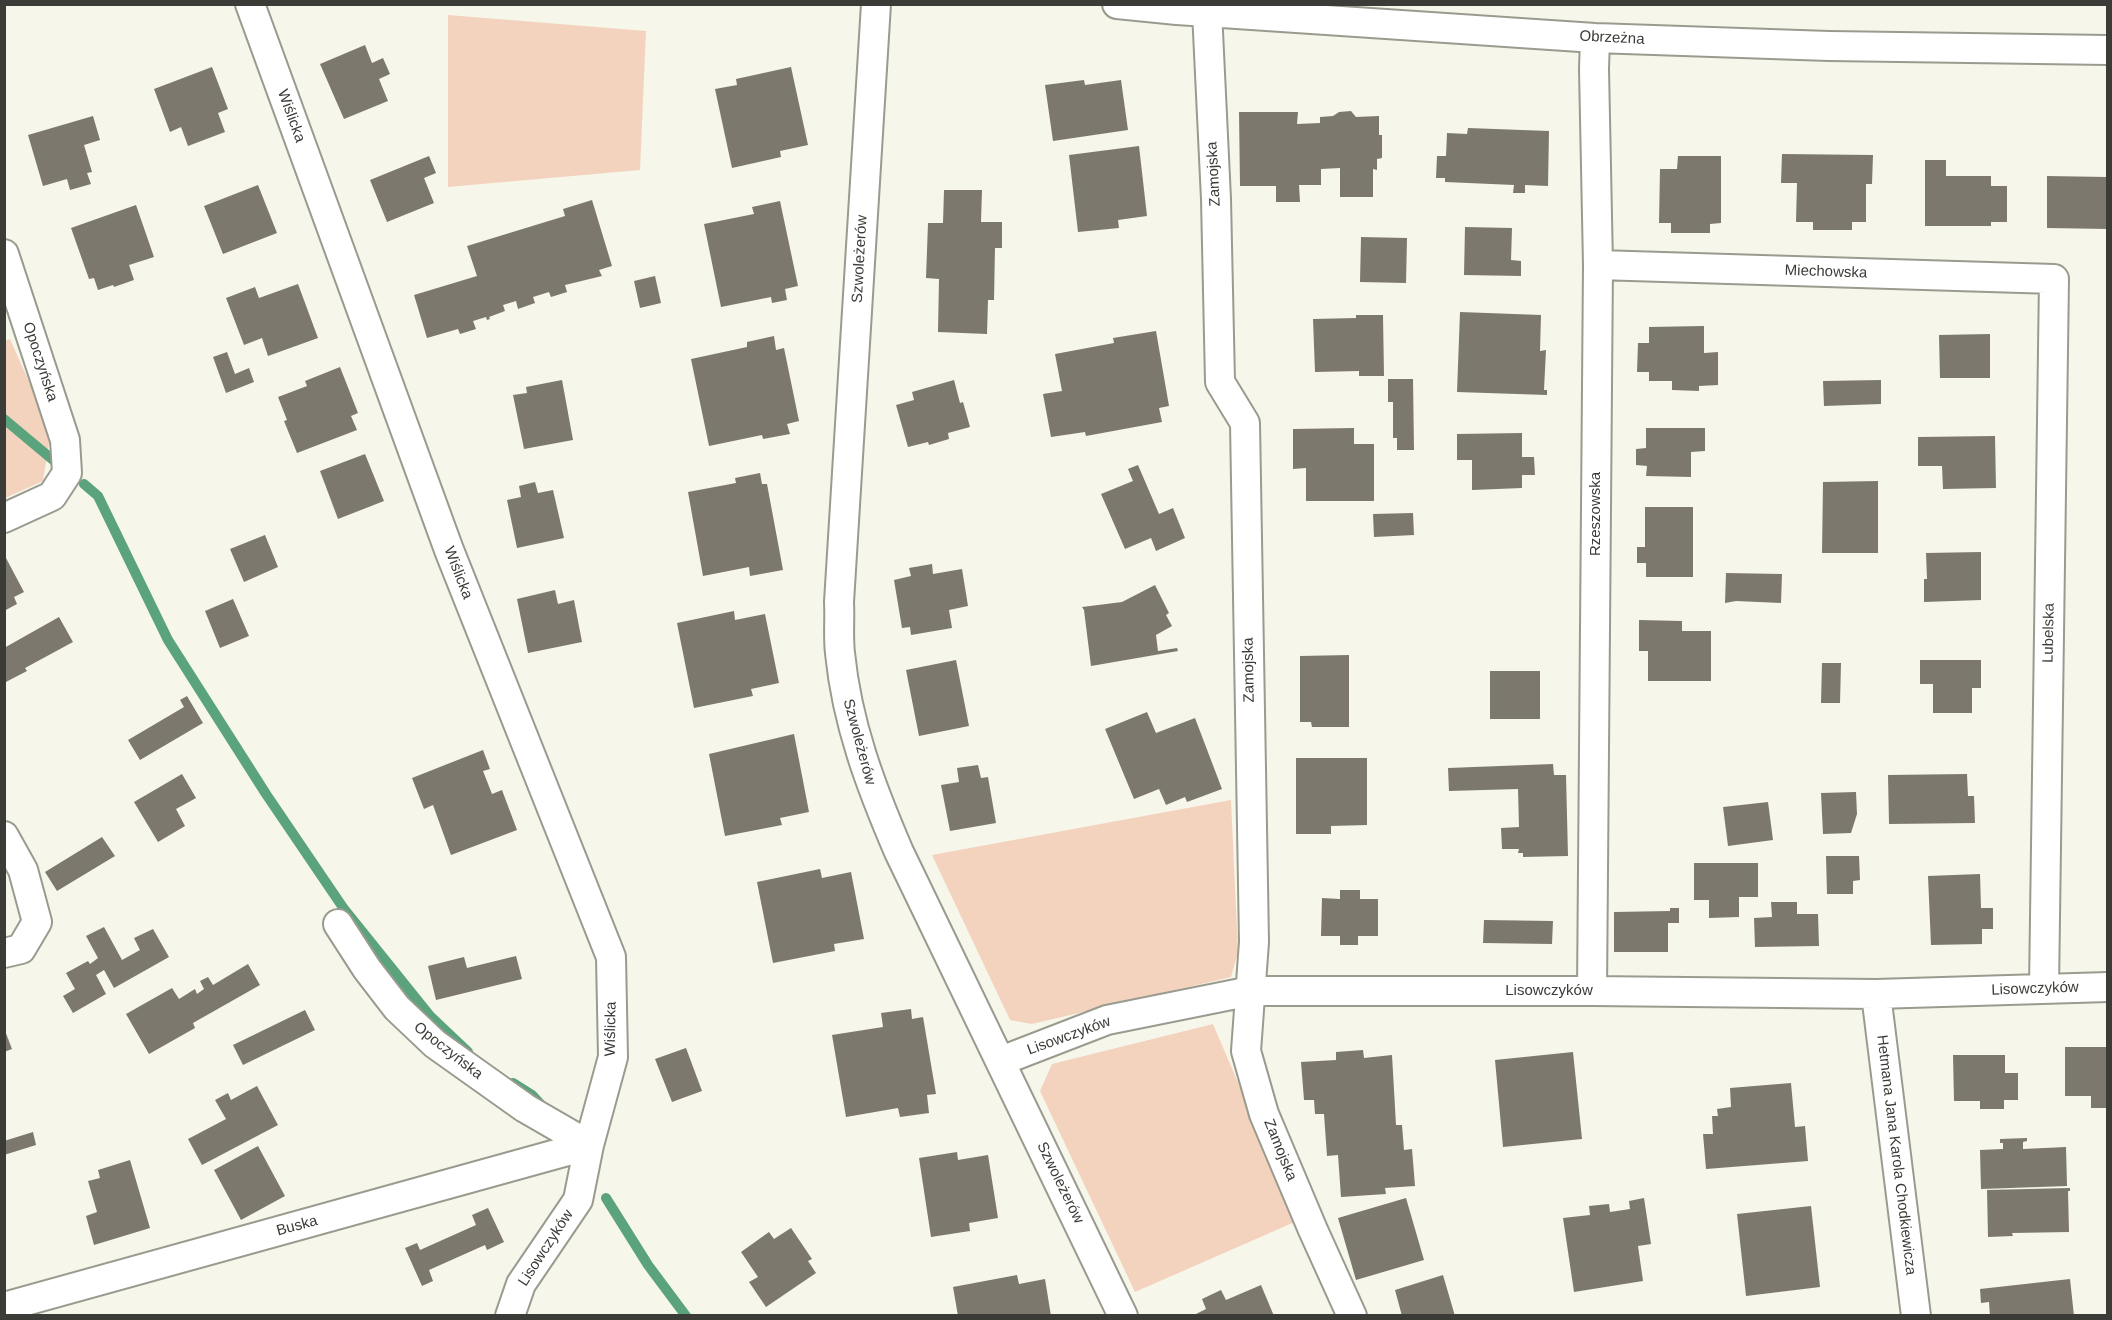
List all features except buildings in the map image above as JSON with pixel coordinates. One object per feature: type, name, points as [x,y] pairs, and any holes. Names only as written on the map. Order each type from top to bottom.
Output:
[{"type":"street","name":"Wiślicka","points":[[250,4],[449,550],[611,957],[613,1057],[589,1145]]},
{"type":"street","name":"Szwoleżerów","points":[[876,4],[839,602],[840,652],[849,711],[872,790],[943,945],[1123,1316]]},
{"type":"street","name":"Obrzeżna","points":[[1117,4],[1595,38],[1829,46],[2108,50]]},
{"type":"street","name":"Zamojska","points":[[1207,11],[1216,199],[1220,382],[1245,423],[1254,942],[1246,1051],[1264,1114],[1352,1316]]},
{"type":"street","name":"Rzeszowska","points":[[1592,991],[1598,265],[1595,38]]},
{"type":"street","name":"Opoczyńska","points":[[4,254],[65,440],[67,473],[52,496],[4,518]]},
{"type":"street","name":"Miechowska","points":[[1598,265],[2054,279]]},
{"type":"street","name":"Lubelska","points":[[2044,988],[2054,279]]},
{"type":"street","points":[[4,836],[23,870],[37,922],[13,951]]},
{"type":"street","name":"Opoczyńska","points":[[338,924],[396,1008],[435,1044],[525,1108],[589,1145]]},
{"type":"street","name":"Lisowczyków","points":[[1001,1061],[1107,1020],[1251,991],[1876,994],[2108,987]]},
{"type":"street","name":"Hetmana Jana Karola Chodkiewicza","points":[[1876,994],[1916,1316]]},
{"type":"street","name":"Buska","points":[[4,1307],[589,1145]]},
{"type":"street","name":"Lisowczyków","points":[[510,1316],[521,1284],[578,1200],[589,1145]]},
{"type":"shaded area","points":[[448,15],[646,31],[640,170],[448,187]]},
{"type":"shaded area","points":[[10,339],[51,431],[43,481],[5,498],[4,341]]},
{"type":"shaded area","points":[[1231,800],[1238,952],[1231,977],[1032,1024],[1010,1020],[932,855]]},
{"type":"shaded area","points":[[1213,1024],[1297,1221],[1135,1292],[1040,1091],[1052,1064]]},
{"type":"waterway","points":[[4,419],[59,465]]},
{"type":"waterway","points":[[84,484],[98,496],[168,640],[266,794],[344,909],[430,1016],[468,1052]]},
{"type":"waterway","points":[[513,1083],[532,1095],[543,1107]]},
{"type":"waterway","points":[[606,1198],[648,1265],[686,1316]]}]
